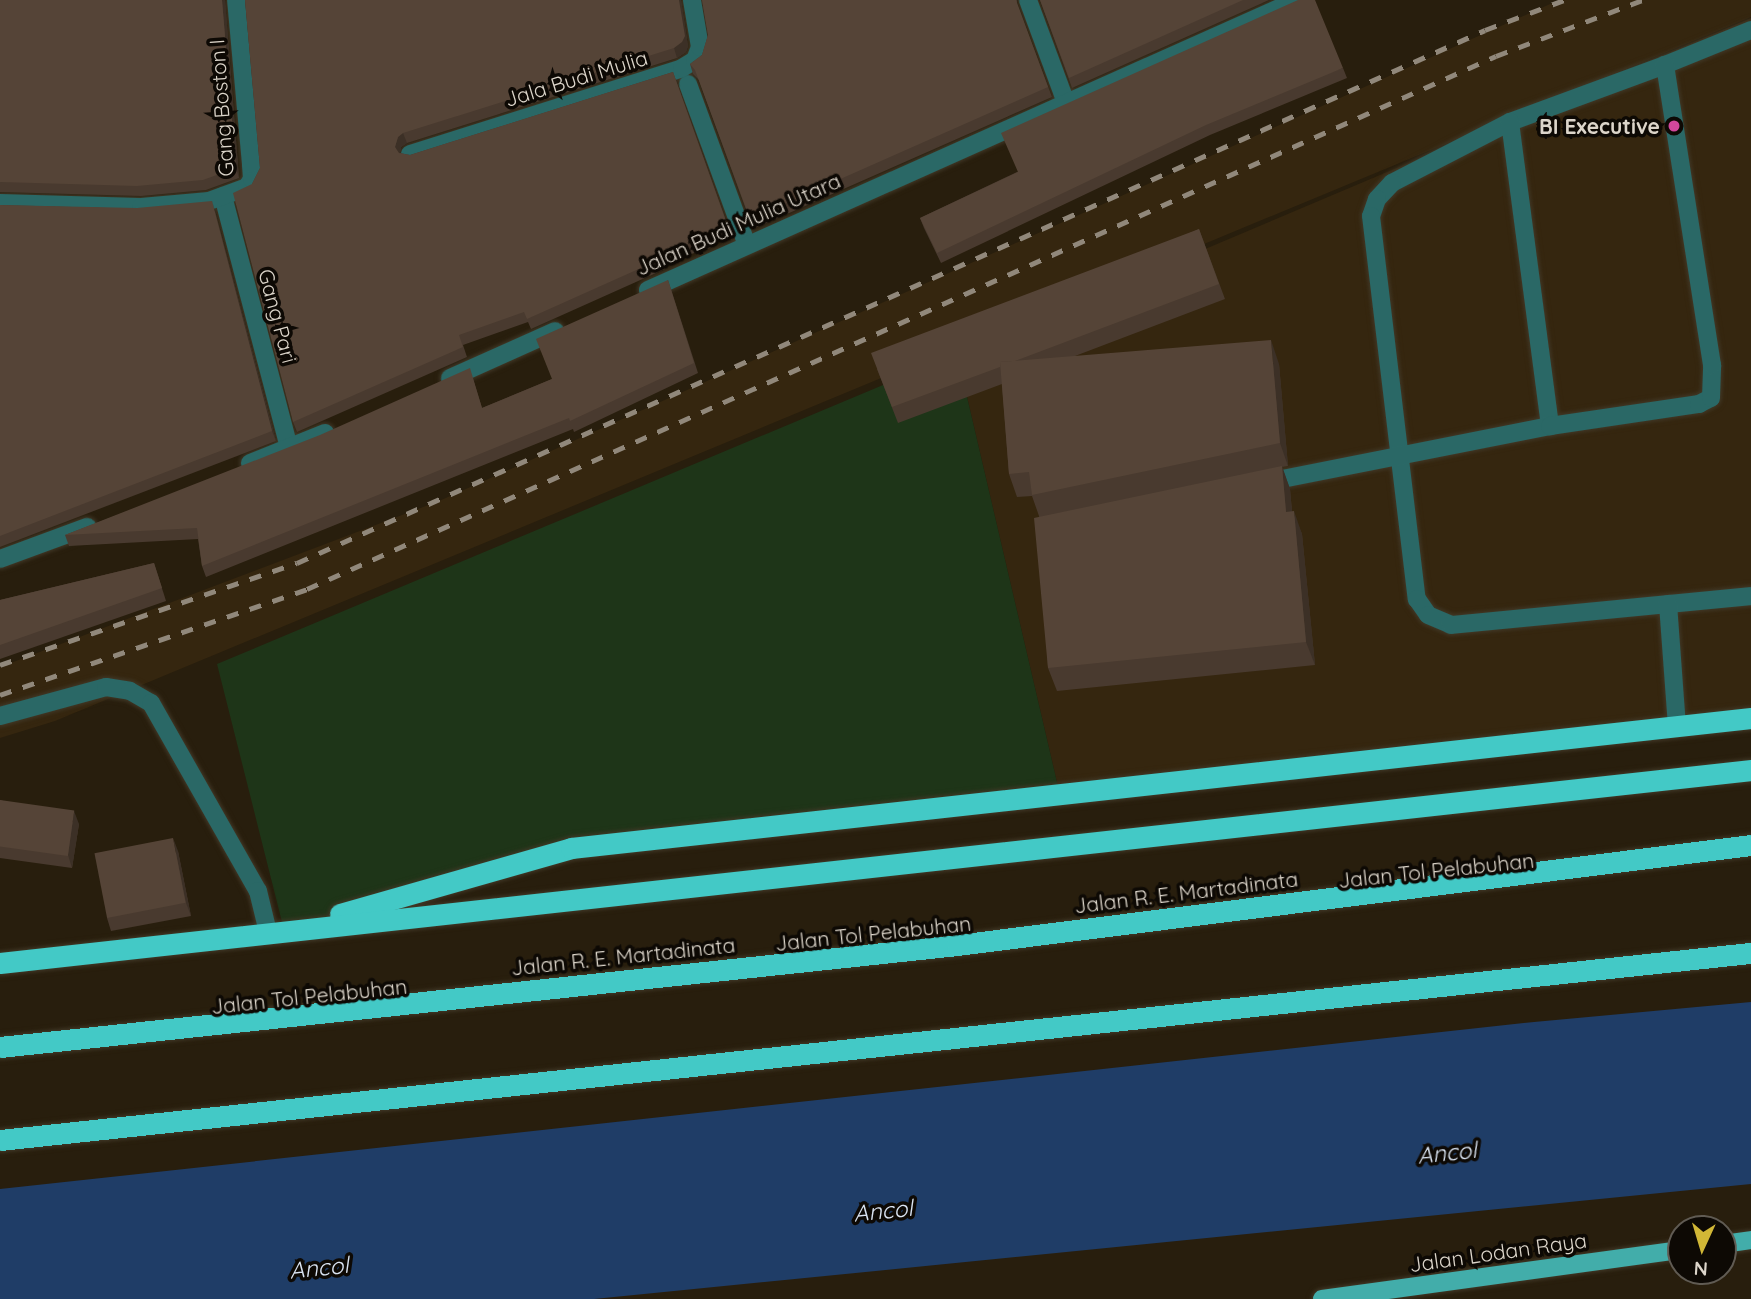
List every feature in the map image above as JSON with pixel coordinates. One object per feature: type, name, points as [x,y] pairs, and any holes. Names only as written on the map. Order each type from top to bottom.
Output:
[{"type":"highway","points":[[276,931],[570,848],[1751,718]]},
{"type":"highway","points":[[0,962],[1751,770]]},
{"type":"highway","name":"Jalan R. E. Martadinata","points":[[0,1047],[957,946],[1751,845]]},
{"type":"highway","name":"Jalan Tol Pelabuhan","points":[[0,1055],[1751,859]]},
{"type":"highway","points":[[0,1140],[1751,953]]},
{"type":"main road","name":"Jalan Lodan Raya","points":[[1322,1299],[1667,1252]]},
{"type":"street","name":"Gang Boston I","points":[[223,196],[247,187],[252,179],[236,0]]},
{"type":"street","name":"Jala Budi Mulia","points":[[410,153],[682,68],[695,60],[700,47],[692,0]]},
{"type":"street","points":[[1028,0],[1066,103]]},
{"type":"street","name":"Jalan Budi Mulia Utara","points":[[626,300],[1294,1]]},
{"type":"street","points":[[1751,30],[1510,122],[1392,183],[1377,199],[1371,216],[1417,599],[1429,615],[1451,625],[1751,596]]},
{"type":"street","points":[[1249,486],[1550,426],[1699,404],[1711,398],[1712,365],[1665,65]]},
{"type":"street","points":[[688,84],[747,245]]},
{"type":"street","points":[[1510,122],[1550,426]]},
{"type":"street","points":[[0,203],[141,207],[209,201],[223,196]]},
{"type":"street","name":"Gang Pari","points":[[223,196],[289,447]]},
{"type":"street","points":[[435,384],[575,322]]},
{"type":"street","points":[[230,471],[345,424]]},
{"type":"street","points":[[0,559],[106,520]]},
{"type":"street","points":[[1668,604],[1677,727]]},
{"type":"street","points":[[0,716],[106,687],[130,691],[151,703],[258,891],[276,931]]},
{"type":"shaded area","points":[[1559,0],[1751,0],[1751,17],[55,721],[0,738],[0,667],[439,501]]},
{"type":"shaded area","points":[[1751,18],[1751,719],[1060,795],[957,354]]},
{"type":"green space","points":[[957,354],[1060,795],[571,848],[284,930],[217,664]]},
{"type":"water","name":"Ancol","points":[[1751,1002],[1751,1184],[594,1299],[0,1299],[0,1189],[1534,1022]]},
{"type":"building","points":[[0,0],[222,0],[236,168],[203,180],[137,186],[0,182]]},
{"type":"building","points":[[245,0],[679,0],[685,36],[674,48],[403,133],[398,137],[395,147],[399,153],[410,155],[673,72],[728,227],[709,234],[710,237],[659,253],[661,259],[527,319],[524,312],[459,335],[463,347],[293,422],[233,193],[252,184],[260,168]]},
{"type":"building","points":[[702,0],[1016,0],[1048,87],[750,219],[695,70],[690,64],[702,55],[708,35]]},
{"type":"building","points":[[1040,0],[1243,0],[1069,78]]},
{"type":"building","points":[[1298,0],[1315,0],[1343,68],[1206,125],[937,253],[920,218],[1018,172],[1001,133]]},
{"type":"building","points":[[212,201],[272,431],[0,536],[0,205],[137,208]]},
{"type":"building","points":[[1199,229],[1219,284],[1015,361],[1000,362],[1000,367],[892,407],[871,353]]},
{"type":"building","points":[[668,280],[694,363],[570,421],[569,418],[202,566],[197,528],[65,535],[320,435],[470,368],[482,408],[552,379],[536,339]]},
{"type":"building","points":[[1271,340],[1280,443],[1032,495],[1029,472],[1009,474],[1000,362]]},
{"type":"building","points":[[1282,466],[1286,512],[1294,511],[1306,642],[1048,668],[1034,518]]},
{"type":"building","points":[[154,563],[162,588],[0,645],[0,600]]},
{"type":"building","points":[[0,800],[74,810],[68,856],[0,846]]},
{"type":"building","points":[[173,838],[186,903],[107,918],[94,853]]},
{"type":"railway","points":[[0,665],[297,563],[1485,30],[1564,0]]},
{"type":"railway","points":[[0,695],[307,589],[1496,56],[1643,0]]},
{"type":"place","name":"BI Executive","points":[[1674,126]]}]
